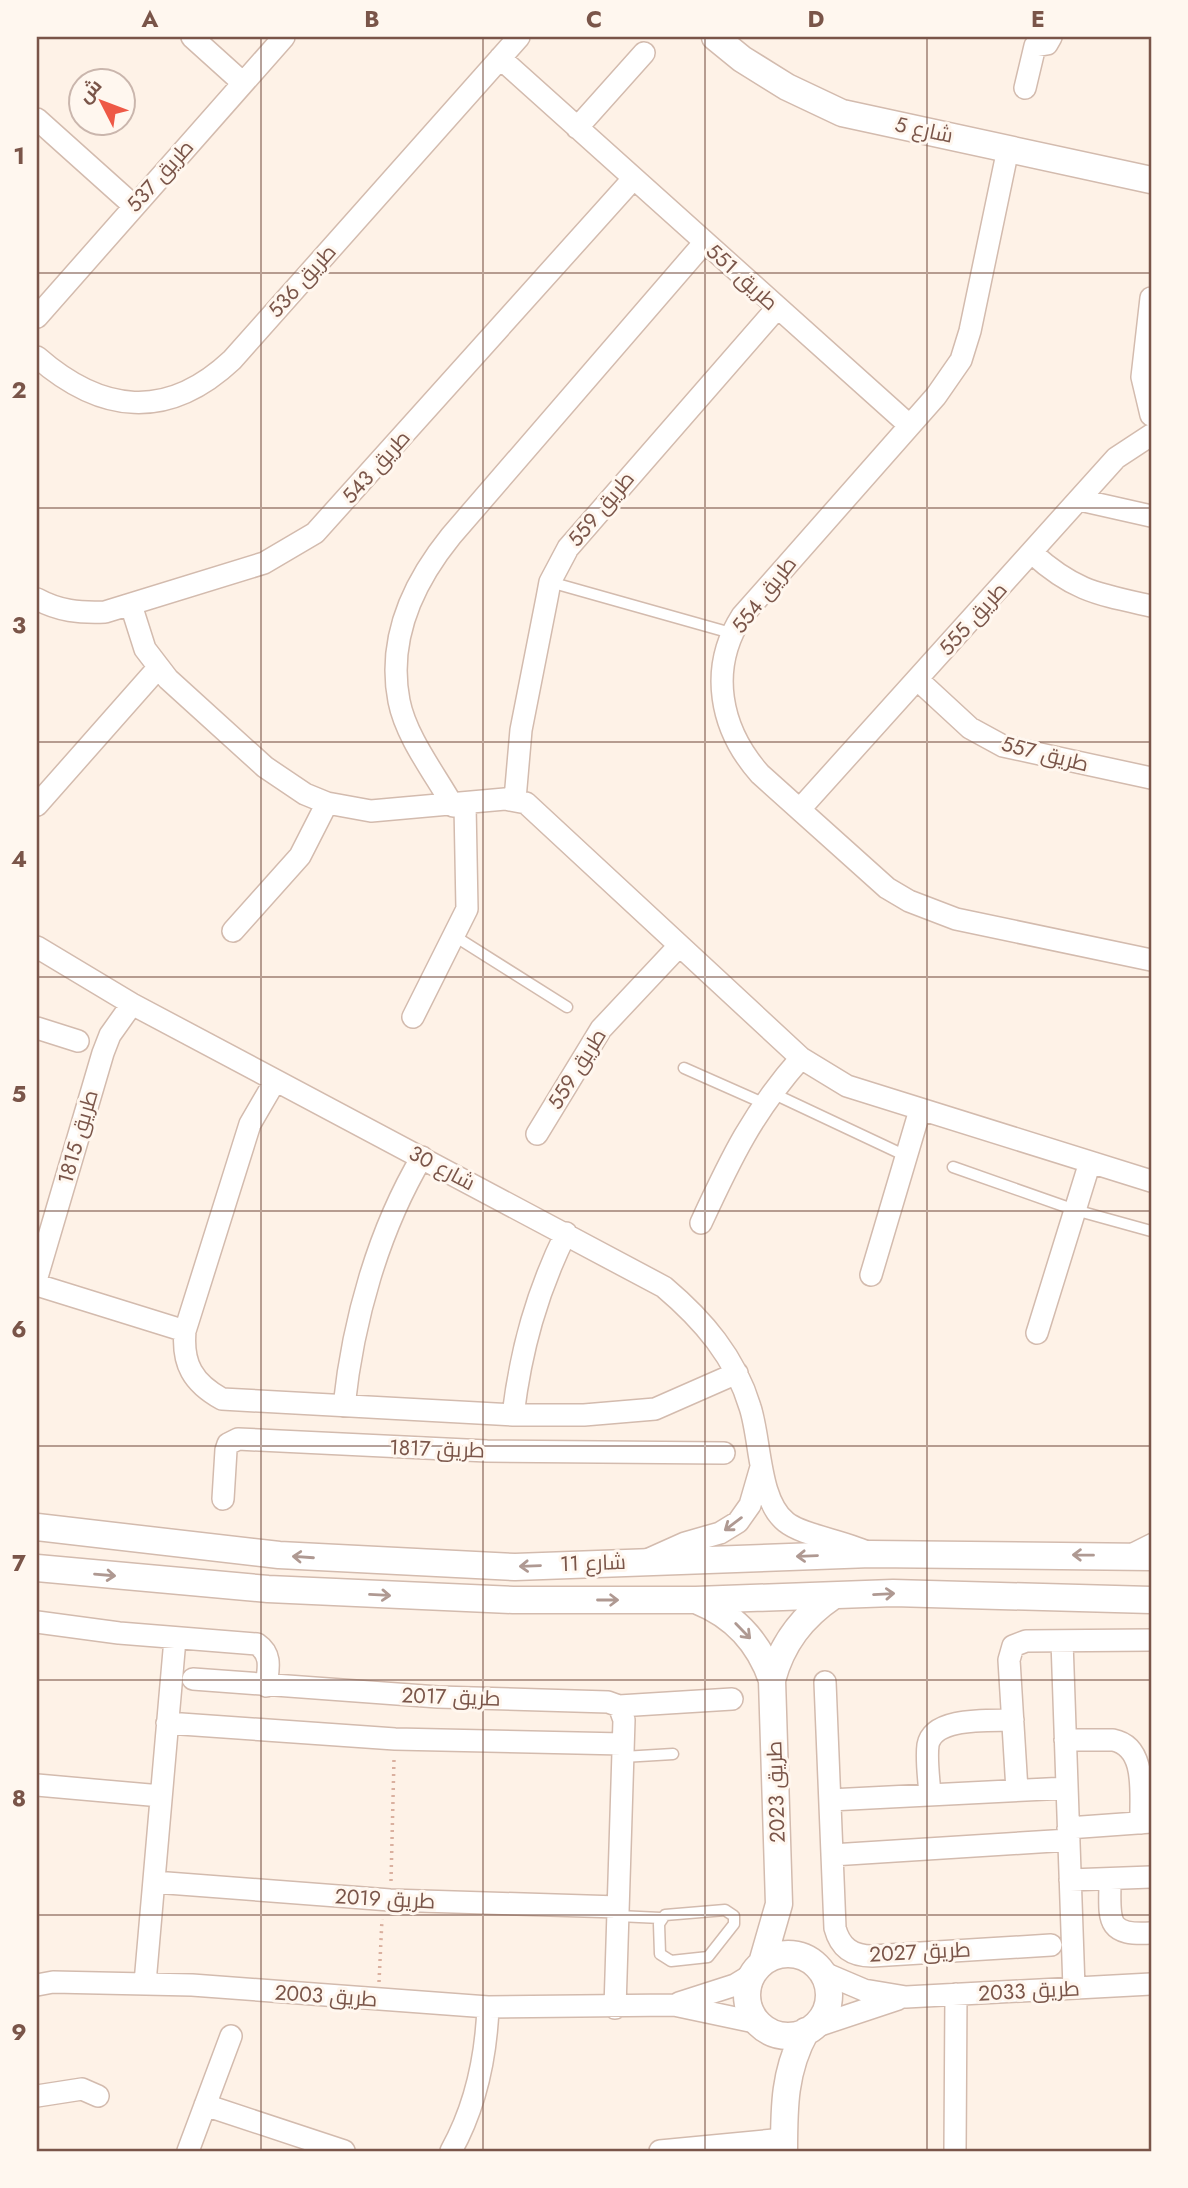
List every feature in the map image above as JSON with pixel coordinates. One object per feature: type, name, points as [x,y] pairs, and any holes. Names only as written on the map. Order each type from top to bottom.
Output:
[{"type":"street","points":[[192,37],[243,83]]},
{"type":"street","name":"طريق 537","points":[[37,317],[284,37]]},
{"type":"street","name":"طريق 536","points":[[37,357],[72,383],[98,396],[126,403],[165,400],[184,395],[210,381],[519,37]]},
{"type":"street","name":"شارع 5","points":[[715,37],[742,59],[787,87],[842,113],[1151,180]]},
{"type":"street","points":[[1025,88],[1035,46],[1047,44],[1051,37]]},
{"type":"street","points":[[577,128],[645,54]]},
{"type":"street","name":"طريق 551","points":[[500,58],[909,425]]},
{"type":"street","points":[[37,119],[134,205]]},
{"type":"street","name":"طريق 554","points":[[1008,149],[970,331],[961,360],[936,396],[754,600],[731,633],[722,682],[722,708],[731,734],[743,755],[760,774],[887,887],[932,912],[1151,960]]},
{"type":"street","name":"طريق 543","points":[[37,598],[52,607],[78,613],[104,612],[264,563],[315,533],[633,179]]},
{"type":"street","points":[[413,1017],[456,937],[467,909],[459,805],[416,742],[399,702],[397,666],[400,630],[411,596],[428,564],[450,536],[704,243]]},
{"type":"street","points":[[1151,298],[1142,377],[1151,415]]},
{"type":"street","name":"طريق 559","points":[[515,799],[521,730],[550,582],[568,548],[584,526],[777,308]]},
{"type":"street","name":"طريق 555","points":[[800,809],[1116,458],[1135,442],[1151,435]]},
{"type":"street","points":[[1080,500],[1151,516]]},
{"type":"street","points":[[1032,553],[1068,583],[1151,606]]},
{"type":"street","points":[[131,605],[141,639],[158,668],[274,774],[305,794],[327,803],[371,811],[515,799],[532,808],[801,1058],[847,1086],[1151,1181]]},
{"type":"street","points":[[37,805],[158,668]]},
{"type":"street","name":"طريق 557","points":[[918,680],[970,728],[1003,746],[1151,778]]},
{"type":"street","points":[[233,931],[300,856],[327,803]]},
{"type":"street","name":"طريق 559","points":[[537,1134],[601,1029],[679,946]]},
{"type":"street","name":"شارع 30","points":[[37,947],[132,1004],[664,1287],[693,1312],[718,1340],[737,1373],[750,1407],[761,1465],[772,1504],[785,1521],[794,1527],[839,1539],[871,1553]]},
{"type":"street","name":"طريق 1815","points":[[37,1277],[46,1210],[110,1035],[132,1004]]},
{"type":"street","points":[[37,1028],[78,1041]]},
{"type":"street","points":[[701,1223],[738,1142],[766,1098],[801,1058]]},
{"type":"street","name":"طريق 1817","points":[[275,1081],[250,1124],[185,1331],[183,1352],[190,1373],[204,1389],[222,1399],[513,1415],[584,1415],[655,1409],[737,1373]]},
{"type":"street","points":[[871,1275],[920,1110]]},
{"type":"street","points":[[344,1406],[356,1331],[384,1237],[398,1200],[422,1157]]},
{"type":"street","points":[[1037,1333],[1090,1162]]},
{"type":"street","points":[[513,1415],[518,1367],[529,1320],[545,1275],[566,1233]]},
{"type":"street","points":[[37,1285],[185,1331]]},
{"type":"street","points":[[288,1441],[293,1403]]},
{"type":"street","points":[[584,1415],[586,1452]]},
{"type":"street","name":"طريق 1817","points":[[223,1499],[228,1444],[238,1439],[400,1448],[724,1452]]},
{"type":"street","name":"شارع 30","points":[[645,1561],[685,1543],[720,1533],[738,1522],[750,1505],[761,1465]]},
{"type":"street","name":"شارع 11","points":[[37,1527],[171,1545],[397,1563],[515,1567],[871,1553],[1151,1556]]},
{"type":"street","name":"شارع 11","points":[[37,1568],[201,1584],[513,1600],[696,1600],[893,1593],[1151,1600]]},
{"type":"street","name":"طريق 2023","points":[[772,1680],[782,1651],[798,1625],[834,1596]]},
{"type":"street","name":"طريق 2023","points":[[696,1600],[720,1611],[740,1627],[761,1653],[772,1680],[779,1904],[757,1969]]},
{"type":"street","points":[[37,1622],[175,1639],[257,1644],[265,1649],[269,1658],[266,1686]]},
{"type":"street","points":[[145,1983],[175,1639]]},
{"type":"street","points":[[1017,1790],[1010,1650],[1021,1642],[1151,1640]]},
{"type":"street","points":[[1062,1641],[1074,1988]]},
{"type":"street","name":"طريق 2017","points":[[192,1679],[438,1697],[608,1702],[621,1713],[732,1699]]},
{"type":"street","name":"طريق 2027","points":[[825,1682],[835,1928],[842,1944],[855,1954],[872,1956],[1051,1945]]},
{"type":"street","points":[[615,2008],[623,1750],[621,1713]]},
{"type":"street","points":[[930,1795],[928,1745],[934,1733],[950,1724],[1013,1720]]},
{"type":"street","points":[[167,1723],[395,1739],[623,1750]]},
{"type":"street","points":[[832,1855],[1069,1834],[1146,1823],[1139,1766],[1132,1752],[1120,1741],[1065,1740]]},
{"type":"street","points":[[37,1785],[161,1796]]},
{"type":"street","points":[[830,1800],[1067,1788]]},
{"type":"street","points":[[1070,1880],[1151,1877]]},
{"type":"street","points":[[1110,1879],[1110,1911],[1113,1923],[1128,1934],[1151,1933]]},
{"type":"street","name":"طريق 2019","points":[[154,1882],[386,1900],[618,1911]]},
{"type":"street","name":"طريق 2023","points":[[779,1904],[792,1931],[819,1968]]},
{"type":"street","points":[[660,2151],[784,2145],[784,2093],[795,2052],[824,2014],[829,2001],[819,1968],[802,1956],[788,1954],[774,1956],[725,1989],[674,2005]]},
{"type":"street","name":"طريق 2033","points":[[819,1968],[864,1990],[906,1997],[1151,1984]]},
{"type":"street","points":[[757,1969],[747,1995],[749,2006],[771,2050],[784,2093]]},
{"type":"street","name":"طريق 2003","points":[[37,1985],[53,1982],[145,1983],[488,2007],[615,2008],[674,2005]]},
{"type":"street","points":[[955,2151],[956,1994]]},
{"type":"street","name":"طريق 2033","points":[[810,2029],[906,1997]]},
{"type":"street","points":[[674,2005],[759,2023],[781,2035],[810,2029]]},
{"type":"street","points":[[451,2151],[466,2123],[481,2076],[488,2007]]},
{"type":"street","points":[[188,2151],[231,2036]]},
{"type":"street","points":[[37,2096],[82,2089],[98,2095]]},
{"type":"street","points":[[205,2105],[344,2151]]},
{"type":"lane","points":[[550,582],[731,633]]},
{"type":"lane","points":[[456,937],[567,1007]]},
{"type":"lane","points":[[684,1068],[766,1098],[906,1156]]},
{"type":"lane","points":[[953,1167],[1075,1210],[1151,1231]]},
{"type":"lane","points":[[1117,1555],[1151,1539]]},
{"type":"lane","points":[[623,1750],[673,1754]]},
{"type":"lane","points":[[618,1911],[662,1918],[672,1912],[725,1910],[732,1913],[735,1920],[708,1957],[671,1961],[660,1954],[659,1924],[662,1918]]},
{"type":"path","points":[[379,2000],[395,1739]]}]
